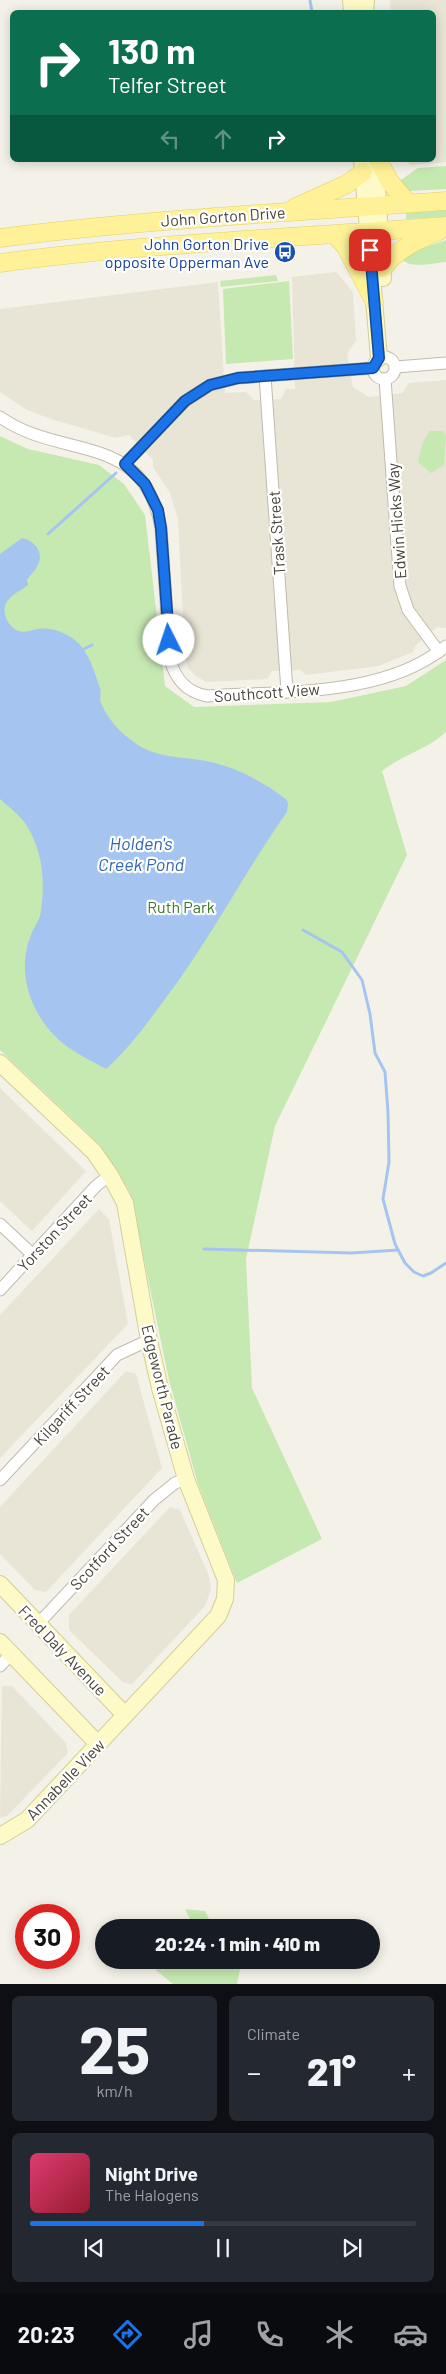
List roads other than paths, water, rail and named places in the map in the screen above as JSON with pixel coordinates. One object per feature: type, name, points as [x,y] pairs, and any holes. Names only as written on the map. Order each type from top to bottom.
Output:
[{"type":"main road","points":[[287,212],[347,184],[370,163],[390,182],[408,204]]},
{"type":"main road","name":"John Gorton Drive","points":[[0,238],[167,220],[446,201]]},
{"type":"main road","points":[[383,268],[389,258],[413,242],[446,227]]},
{"type":"main road","name":"John Gorton Drive","points":[[0,263],[155,246],[446,227]]},
{"type":"main road","points":[[335,235],[346,248],[374,301]]},
{"type":"street","points":[[370,163],[374,232],[374,301],[384,363],[394,374],[385,379],[378,378],[384,363],[383,268],[374,232]]},
{"type":"street","points":[[125,464],[193,395],[219,382],[384,363],[446,363]]},
{"type":"street","name":"Trask Street","points":[[265,376],[287,691]]},
{"type":"street","name":"Edwin Hicks Way","points":[[385,379],[400,586],[408,610],[443,649]]},
{"type":"street","name":"Southcott View","points":[[0,417],[26,431],[105,454],[125,464],[145,484],[158,510],[161,528],[170,659],[173,671],[180,682],[189,690],[207,696],[368,683],[410,669],[443,649]]},
{"type":"street","name":"Edgeworth Parade","points":[[0,1063],[94,1152],[110,1175],[125,1204],[149,1340],[160,1388],[186,1479],[226,1580],[225,1599],[218,1616],[125,1715]]},
{"type":"street","name":"Yorston Street","points":[[0,1290],[96,1186],[110,1175]]},
{"type":"street","points":[[0,1224],[33,1254]]},
{"type":"street","name":"Kilgariff Street","points":[[0,1480],[117,1355],[149,1340]]},
{"type":"street","name":"Scotford Street","points":[[38,1624],[154,1500],[175,1483],[186,1479]]},
{"type":"street","name":"Fred Daly Avenue","points":[[0,1584],[125,1715]]},
{"type":"street","points":[[4,1654],[98,1744]]},
{"type":"street","name":"Annabelle View","points":[[0,1836],[27,1820],[125,1715]]},
{"type":"water","name":"Holden's Creek Pond","points":[[22,538],[36,546],[40,553],[40,558],[37,567],[27,580],[28,585],[10,598],[5,606],[6,618],[11,626],[22,632],[38,629],[54,630],[68,635],[76,641],[85,651],[91,663],[101,690],[100,701],[107,715],[115,726],[135,743],[164,755],[215,763],[234,769],[269,788],[286,799],[288,803],[287,812],[181,977],[138,1035],[106,1069],[69,1048],[48,1029],[33,1004],[28,991],[25,963],[32,932],[41,911],[42,867],[36,846],[27,826],[0,799],[0,554]]},
{"type":"waterway","points":[[310,0],[312,10]]},
{"type":"waterway","points":[[48,534],[116,473]]},
{"type":"waterway","points":[[84,649],[92,645]]},
{"type":"waterway","points":[[303,930],[342,952],[362,980],[370,1014],[375,1053],[385,1072],[389,1162],[383,1199],[395,1244],[405,1263],[414,1272],[423,1276],[446,1263]]},
{"type":"waterway","points":[[204,1249],[352,1253],[398,1250]]},
{"type":"place","name":"John Gorton Drive opposite Opperman Ave","points":[[285,252]]},
{"type":"park label","name":"Ruth Park","points":[[181,906]]}]
